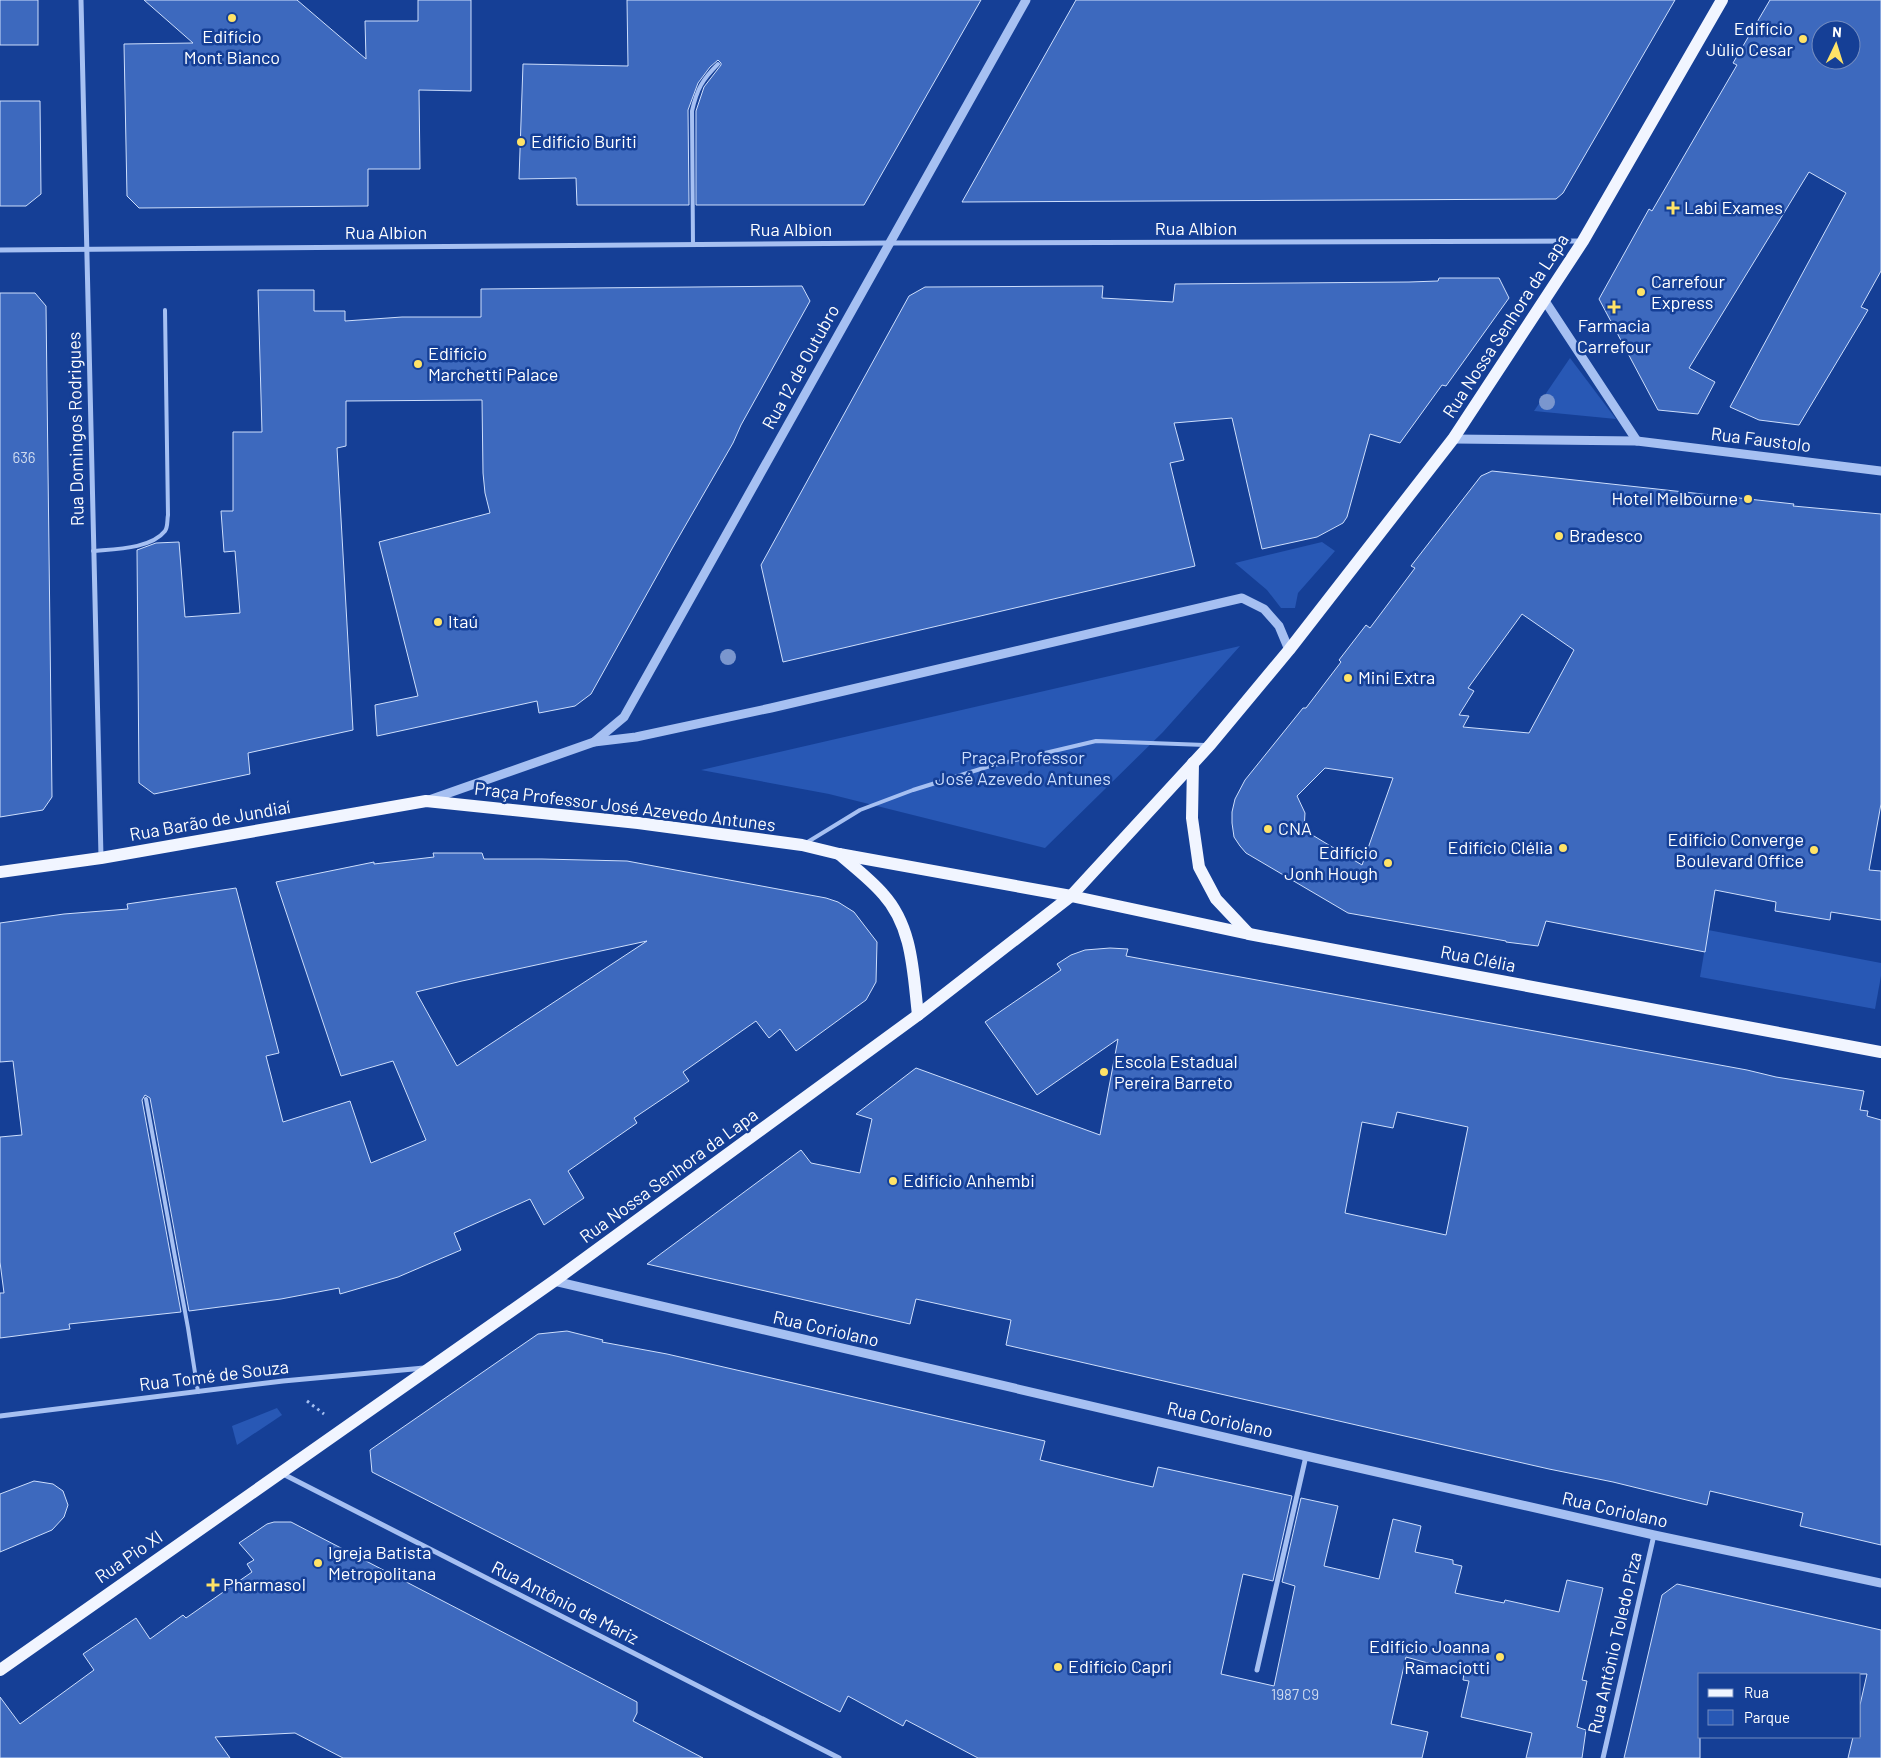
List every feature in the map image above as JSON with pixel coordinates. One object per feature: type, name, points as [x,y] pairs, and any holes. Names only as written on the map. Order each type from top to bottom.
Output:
[{"type":"main road","name":"Rua Nossa Senhora da Lapa","points":[[1289,650],[1453,439],[1545,301],[1583,242],[1722,0]]},
{"type":"main road","points":[[1070,896],[1210,745],[1289,650]]},
{"type":"main road","points":[[1193,763],[1192,818],[1195,846],[1200,867],[1216,900],[1248,934]]},
{"type":"main road","name":"Rua Barão de Jundiaí","points":[[0,872],[101,858],[426,801]]},
{"type":"main road","name":"Praça Professor José Azevedo Antunes","points":[[426,801],[638,824],[802,846],[1070,896]]},
{"type":"main road","points":[[839,854],[883,894],[897,913],[904,929],[911,956],[918,1015]]},
{"type":"main road","name":"Rua Nossa Senhora da Lapa","points":[[279,1473],[554,1281],[918,1015],[1070,896]]},
{"type":"main road","name":"Rua Clélia","points":[[1070,896],[1248,934],[1881,1052]]},
{"type":"main road","name":"Rua Pio XI","points":[[0,1670],[279,1473]]},
{"type":"street","name":"Rua Domingos Rodrigues","points":[[80,0],[101,858]]},
{"type":"street","name":"Rua 12 de Outubro","points":[[594,742],[624,717],[1026,0]]},
{"type":"street","name":"Rua Albion","points":[[0,250],[889,243],[1583,242]]},
{"type":"street","points":[[1545,301],[1637,441]]},
{"type":"street","name":"Rua Faustolo","points":[[1453,439],[1637,441],[1881,471]]},
{"type":"street","name":"Praça Professor José Azevedo Antunes","points":[[426,801],[594,742],[636,737],[771,708],[1242,598],[1264,609],[1279,626],[1289,650]]},
{"type":"street","name":"Rua Coriolano","points":[[554,1281],[1306,1456],[1654,1535],[1881,1583]]},
{"type":"street","name":"Rua Tomé de Souza","points":[[0,1416],[283,1381],[431,1367]]},
{"type":"street","points":[[1257,1670],[1306,1456]]},
{"type":"street","name":"Rua Antônio de Mariz","points":[[279,1473],[839,1758]]},
{"type":"street","name":"Rua Antônio Toledo Piza","points":[[1603,1758],[1654,1535]]},
{"type":"lane","points":[[693,244],[692,111],[696,92],[704,78],[718,64]]},
{"type":"lane","points":[[93,552],[138,546],[157,538],[166,529],[168,506],[165,310]]},
{"type":"lane","points":[[802,846],[860,810],[913,790],[990,766],[1096,741],[1210,745]]},
{"type":"lane","points":[[146,1099],[198,1392]]},
{"type":"path","points":[[283,1381],[344,1429]]},
{"type":"green space","points":[[1570,358],[1616,419],[1534,411]]},
{"type":"green space","points":[[1322,542],[1335,551],[1298,593],[1295,608],[1281,608],[1267,590],[1235,563]]},
{"type":"green space","name":"Praça Professor José Azevedo Antunes","points":[[1240,646],[1163,732],[1045,848],[829,794],[701,770]]},
{"type":"green space","points":[[1708,930],[1881,963],[1881,976],[1875,1009],[1700,977]]},
{"type":"green space","points":[[277,1408],[282,1415],[237,1445],[232,1426]]},
{"type":"building","points":[[0,0],[38,0],[38,45],[0,45]]},
{"type":"building","points":[[144,0],[297,0],[366,59],[365,21],[418,21],[418,0],[471,0],[471,91],[419,90],[420,169],[368,169],[368,206],[139,208],[127,196],[124,44],[193,43]]},
{"type":"building","points":[[627,0],[981,0],[864,205],[696,205],[696,111],[704,87],[721,65],[718,60],[698,83],[688,110],[689,205],[577,205],[576,178],[519,179],[523,64],[628,66]]},
{"type":"building","points":[[1076,0],[1675,0],[1563,193],[1556,199],[962,202]]},
{"type":"building","points":[[1770,0],[1881,0],[1881,271],[1861,307],[1868,310],[1799,425],[1759,420],[1730,407],[1846,193],[1809,172],[1689,368],[1715,382],[1698,414],[1658,410],[1599,299],[1649,209],[1652,211],[1737,65],[1733,63]]},
{"type":"building","points":[[0,101],[40,101],[41,194],[26,206],[0,206]]},
{"type":"building","points":[[1439,278],[1499,278],[1509,298],[1446,386],[1442,385],[1400,443],[1370,434],[1347,517],[1343,523],[1317,537],[1262,549],[1232,418],[1174,423],[1184,460],[1170,463],[1195,566],[783,662],[761,565],[909,296],[925,287],[1103,286],[1102,298],[1173,302],[1175,284],[1409,282],[1438,281]]},
{"type":"building","points":[[802,286],[810,301],[741,425],[733,443],[591,694],[575,706],[539,713],[537,701],[377,736],[375,705],[418,696],[379,542],[490,513],[483,473],[482,400],[346,401],[346,446],[337,448],[353,730],[248,753],[250,774],[154,794],[139,783],[137,550],[156,543],[179,542],[185,617],[240,613],[235,551],[224,552],[221,511],[233,511],[233,432],[262,432],[258,290],[314,290],[314,311],[345,311],[345,321],[402,317],[481,317],[481,289]]},
{"type":"building","points":[[0,293],[35,293],[46,306],[52,797],[43,810],[0,817]]},
{"type":"building","points":[[1492,471],[1794,504],[1793,506],[1881,514],[1881,804],[1869,870],[1881,871],[1881,920],[1831,912],[1830,920],[1775,911],[1776,902],[1715,890],[1705,952],[1546,921],[1538,946],[1506,942],[1348,913],[1246,853],[1234,837],[1232,823],[1235,799],[1245,780],[1303,708],[1306,708],[1366,625],[1370,628],[1415,568],[1411,566],[1481,476]],"holes":[[[1522,614],[1574,650],[1529,733],[1463,727],[1469,716],[1459,715],[1474,691],[1468,688]],[[1325,768],[1393,778],[1362,865],[1304,830],[1305,813],[1297,796]]]},
{"type":"building","points":[[433,853],[482,853],[484,859],[627,861],[826,898],[838,902],[854,912],[877,942],[876,982],[866,1000],[796,1051],[780,1029],[769,1038],[756,1021],[683,1072],[689,1081],[634,1118],[637,1123],[568,1171],[584,1198],[544,1225],[530,1199],[454,1233],[461,1250],[398,1277],[340,1294],[339,1288],[281,1299],[189,1311],[150,1098],[145,1095],[142,1100],[181,1312],[69,1324],[70,1329],[0,1338],[0,1293],[4,1293],[0,1262],[0,1137],[22,1135],[13,1061],[0,1062],[0,923],[64,914],[128,909],[127,904],[236,888],[279,1053],[266,1056],[283,1122],[350,1101],[371,1163],[426,1140],[393,1061],[341,1076],[276,882],[374,862],[374,864],[434,857]],"holes":[[[647,941],[457,1066],[416,992]]]},
{"type":"building","points":[[1128,949],[1126,956],[1747,1070],[1776,1077],[1864,1091],[1860,1110],[1868,1111],[1867,1116],[1881,1120],[1881,1545],[1800,1526],[1803,1513],[1710,1491],[1707,1505],[1613,1482],[1006,1345],[1011,1320],[916,1299],[910,1324],[647,1264],[801,1150],[811,1163],[860,1173],[872,1119],[856,1114],[916,1068],[1100,1135],[1118,1039],[1037,1095],[985,1022],[1061,970],[1057,964],[1071,955],[1085,950]],"holes":[[[1397,1112],[1468,1127],[1446,1235],[1345,1213],[1362,1122],[1393,1128]]]},
{"type":"building","points":[[567,1331],[603,1340],[602,1342],[667,1354],[1045,1441],[1040,1460],[1126,1481],[1153,1487],[1158,1467],[1292,1496],[1273,1581],[1243,1574],[1221,1674],[1274,1686],[1295,1586],[1282,1582],[1301,1498],[1338,1506],[1324,1566],[1379,1579],[1393,1519],[1421,1526],[1415,1552],[1453,1560],[1453,1564],[1462,1566],[1455,1593],[1504,1603],[1505,1600],[1559,1612],[1567,1580],[1603,1588],[1582,1680],[1587,1681],[1577,1727],[1586,1730],[1582,1758],[1526,1758],[1532,1733],[1461,1717],[1469,1681],[1463,1680],[1464,1673],[1406,1657],[1391,1724],[1428,1732],[1422,1758],[978,1758],[906,1720],[903,1726],[848,1696],[840,1712],[372,1472],[370,1450],[538,1334]]},
{"type":"building","points":[[34,1481],[53,1484],[63,1491],[68,1505],[64,1517],[52,1530],[0,1552],[0,1494]]},
{"type":"building","points":[[291,1522],[637,1702],[637,1713],[633,1721],[703,1758],[343,1758],[295,1733],[215,1737],[230,1758],[0,1758],[0,1697],[20,1724],[94,1670],[83,1654],[136,1618],[150,1639],[183,1615],[186,1618],[252,1572],[247,1564],[254,1560],[239,1543],[267,1524]]},
{"type":"building","points":[[1677,1584],[1881,1630],[1881,1758],[1848,1758],[1853,1738],[1861,1738],[1861,1701],[1867,1674],[1698,1673],[1698,1738],[1700,1738],[1700,1758],[1624,1758],[1662,1595]]},
{"type":"place","name":"Edifício Mont Bianco","points":[[232,18]]},
{"type":"place","name":"Edifício Jùlio Cesar","points":[[1803,39]]},
{"type":"place","name":"Edifício Buriti","points":[[521,142]]},
{"type":"place","name":"Labi Exames","points":[[1673,208]]},
{"type":"place","name":"Carrefour Express","points":[[1641,292]]},
{"type":"place","name":"Farmacia Carrefour","points":[[1614,307]]},
{"type":"place","name":"Edifício Marchetti Palace","points":[[418,364]]},
{"type":"place","name":"Hotel Melbourne","points":[[1748,499]]},
{"type":"place","name":"Bradesco","points":[[1559,536]]},
{"type":"place","name":"Itaú","points":[[438,622]]},
{"type":"place","name":"Mini Extra","points":[[1348,678]]},
{"type":"place","name":"CNA","points":[[1268,829]]},
{"type":"place","name":"Edifício Clélia","points":[[1563,848]]},
{"type":"place","name":"Edifício Converge Boulevard Office","points":[[1814,850]]},
{"type":"place","name":"Edifício Jonh Hough","points":[[1388,863]]},
{"type":"place","name":"Escola Estadual Pereira Barreto","points":[[1104,1072]]},
{"type":"place","name":"Edifício Anhembi","points":[[893,1181]]},
{"type":"place","name":"Igreja Batista Metropolitana","points":[[318,1563]]},
{"type":"place","name":"Pharmasol","points":[[213,1585]]},
{"type":"place","name":"Edifício Joanna Ramaciotti","points":[[1500,1657]]},
{"type":"place","name":"Edifício Capri","points":[[1058,1667]]}]
